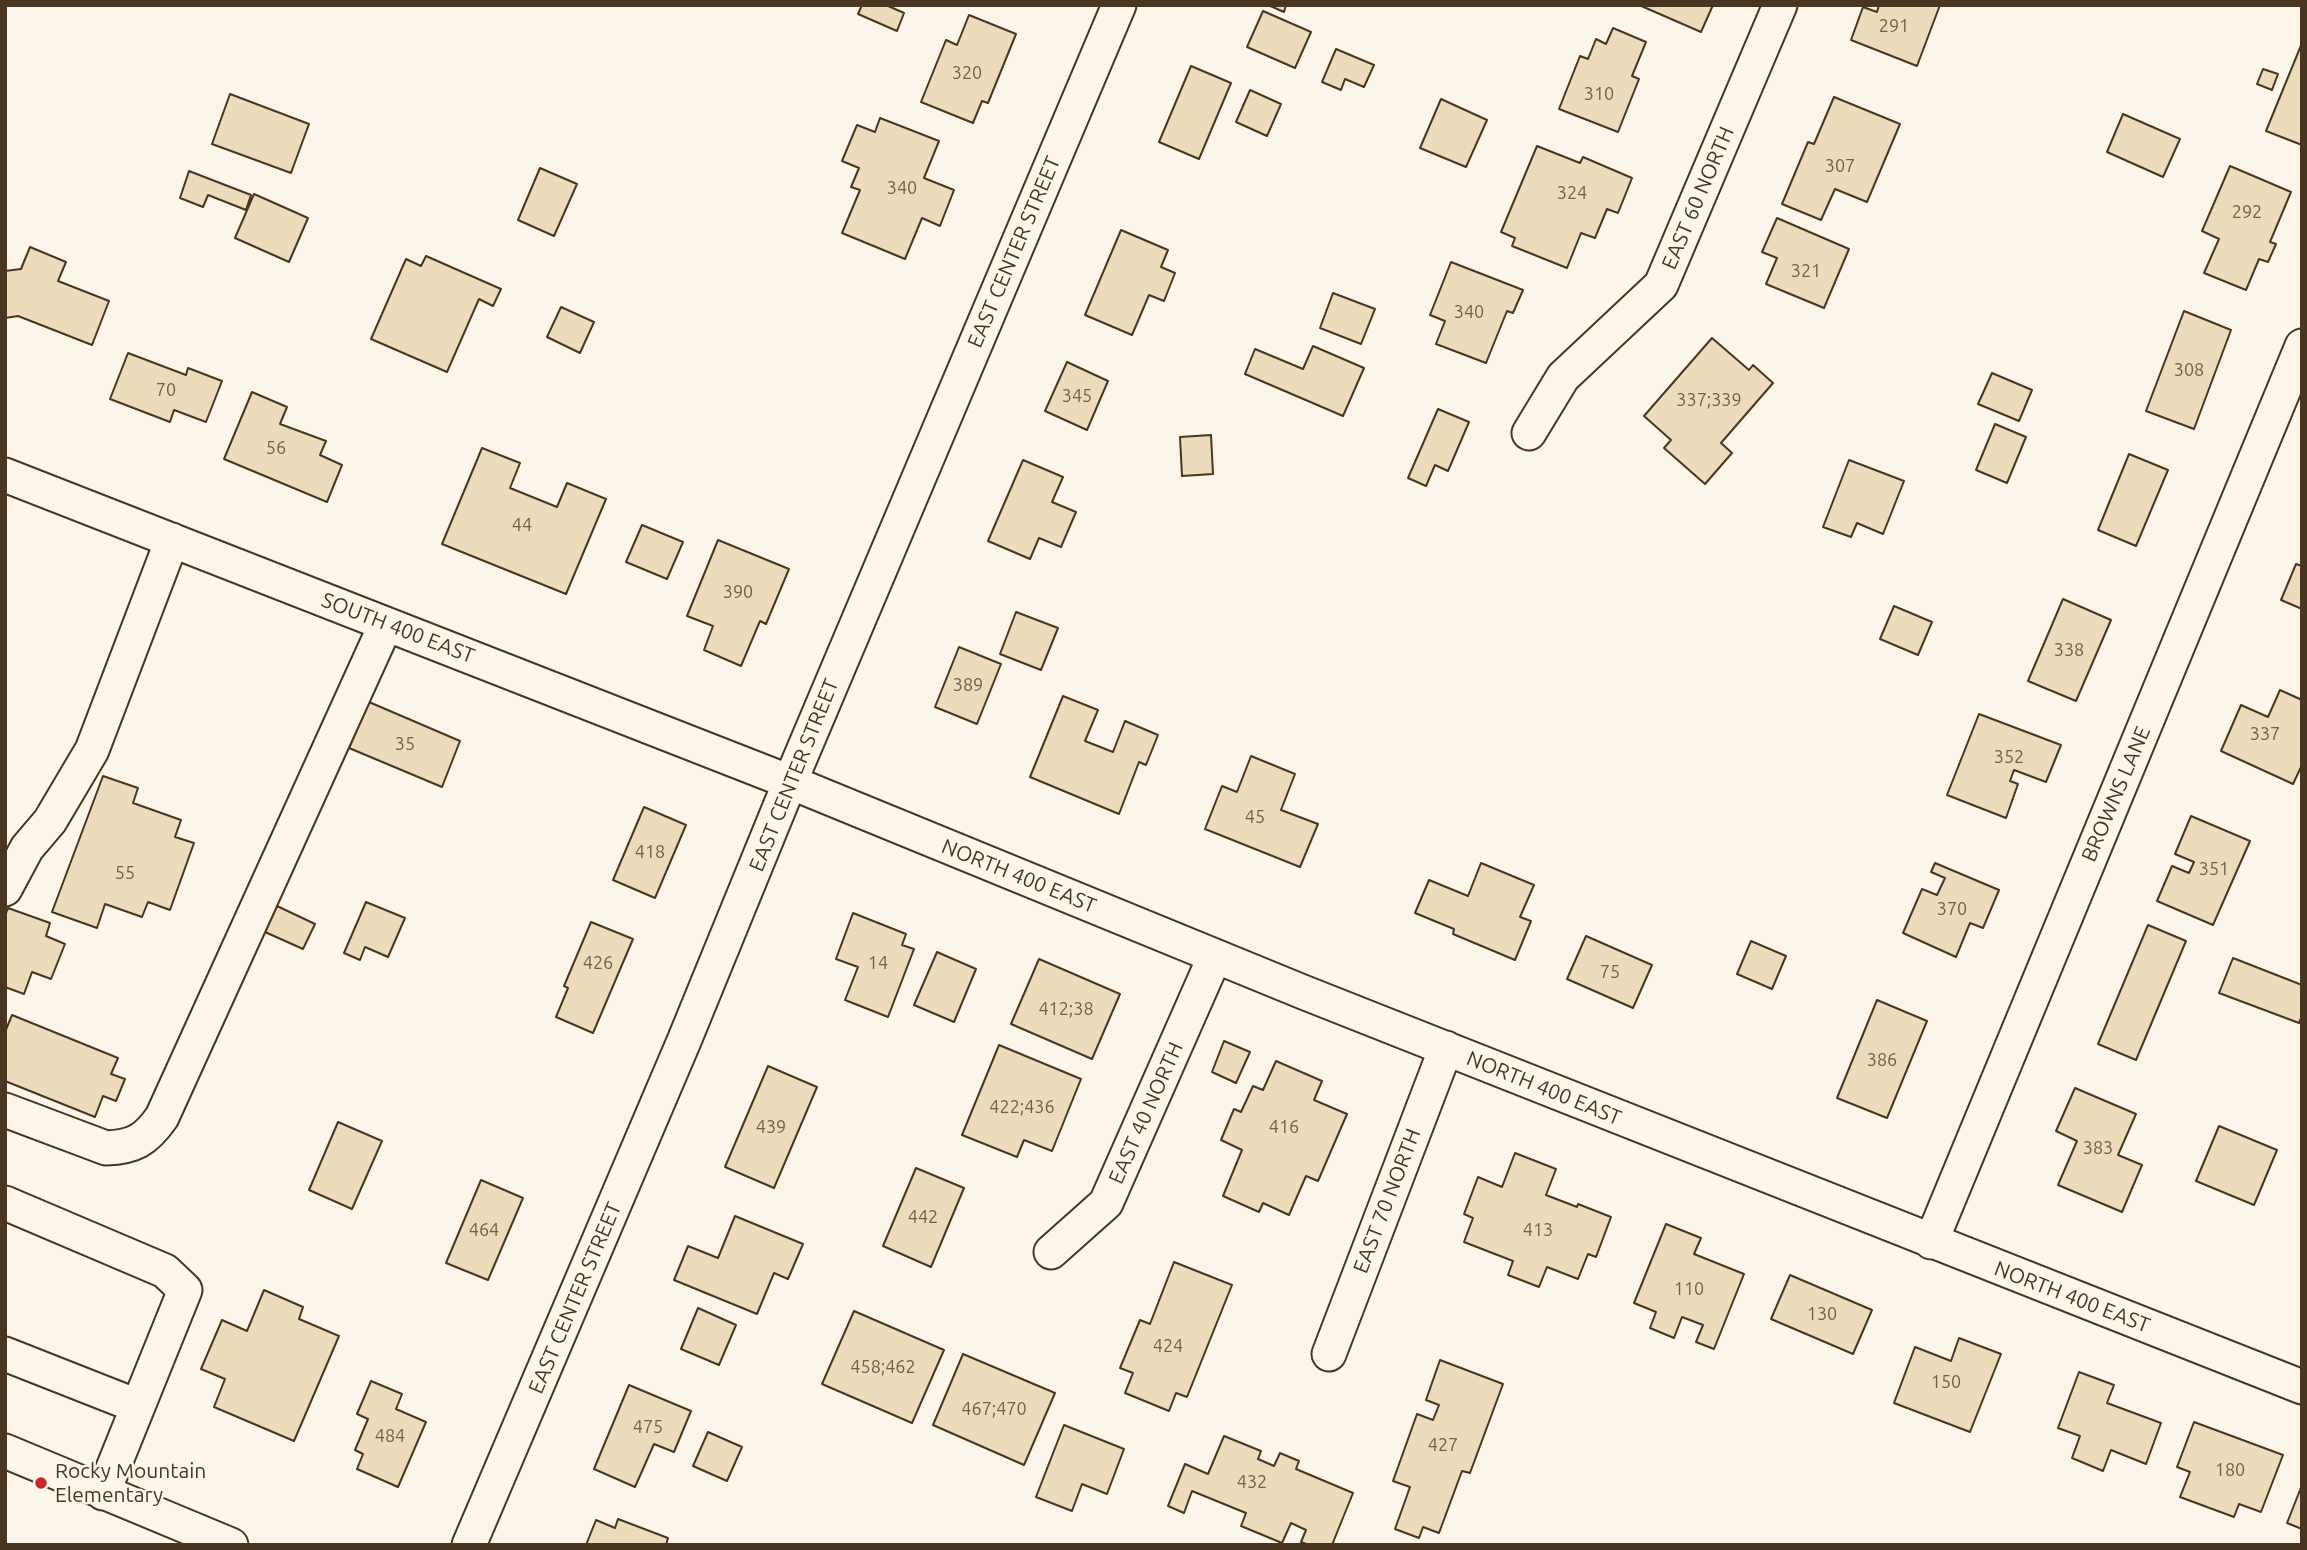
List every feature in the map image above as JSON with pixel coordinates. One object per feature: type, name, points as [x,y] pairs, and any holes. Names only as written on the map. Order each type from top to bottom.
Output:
[{"type":"street","name":"EAST CENTER STREET","points":[[470,1545],[1119,5]]},
{"type":"street","name":"EAST 60 NORTH","points":[[1529,433],[1563,377],[1661,285],[1780,5]]},
{"type":"street","name":"BROWNS LANE","points":[[1931,1242],[2302,346]]},
{"type":"street","name":"SOUTH 400 EAST","points":[[5,475],[790,782]]},
{"type":"street","points":[[5,889],[27,848],[50,821],[92,750],[172,540]]},
{"type":"street","points":[[5,1110],[106,1148],[123,1147],[138,1142],[151,1133],[162,1117],[386,624]]},
{"type":"street","name":"NORTH 400 EAST","points":[[790,782],[1214,956],[2302,1387]]},
{"type":"street","name":"EAST 40 NORTH","points":[[1051,1252],[1106,1203],[1214,956]]},
{"type":"street","name":"EAST 70 NORTH","points":[[1329,1354],[1446,1048]]},
{"type":"street","points":[[5,1203],[165,1271],[185,1290],[103,1493]]},
{"type":"street","points":[[5,1354],[137,1406]]},
{"type":"street","points":[[5,1451],[231,1545]]},
{"type":"building","points":[[862,5],[886,5],[904,13],[897,31],[858,14]]},
{"type":"building","points":[[1268,5],[1286,5],[1284,12]]},
{"type":"building","points":[[1639,5],[1713,5],[1701,32]]},
{"type":"building","points":[[1879,5],[1940,5],[1917,66],[1851,40],[1863,7],[1877,12]]},
{"type":"building","points":[[1263,11],[1311,32],[1295,68],[1247,47]]},
{"type":"building","points":[[969,15],[1016,34],[988,103],[982,101],[973,123],[921,102],[946,40],[957,45]]},
{"type":"building","points":[[1613,28],[1646,42],[1632,76],[1639,79],[1618,132],[1559,109],[1580,56],[1588,59],[1596,39],[1606,44]]},
{"type":"building","points":[[2302,43],[2302,145],[2266,131]]},
{"type":"building","points":[[1336,49],[1374,65],[1364,87],[1345,79],[1341,90],[1322,82]]},
{"type":"building","points":[[1191,66],[1231,83],[1199,159],[1159,142]]},
{"type":"building","points":[[2263,69],[2278,74],[2272,90],[2257,84]]},
{"type":"building","points":[[1250,90],[1281,104],[1267,136],[1236,122]]},
{"type":"building","points":[[230,94],[309,124],[291,173],[212,144]]},
{"type":"building","points":[[1834,97],[1900,124],[1867,202],[1835,189],[1821,220],[1782,204],[1808,142],[1814,144]]},
{"type":"building","points":[[1441,99],[1487,120],[1466,167],[1420,148]]},
{"type":"building","points":[[2123,114],[2180,139],[2163,177],[2107,152]]},
{"type":"building","points":[[880,118],[939,141],[924,178],[954,190],[940,226],[922,218],[905,259],[842,233],[860,190],[851,187],[859,168],[842,161],[857,125],[875,132]]},
{"type":"building","points":[[1537,146],[1580,163],[1583,157],[1632,178],[1618,213],[1607,209],[1595,238],[1581,233],[1567,268],[1512,246],[1515,238],[1501,232]]},
{"type":"building","points":[[2230,166],[2291,192],[2270,242],[2276,244],[2268,262],[2259,259],[2246,290],[2204,273],[2219,239],[2202,231]]},
{"type":"building","points":[[540,168],[577,184],[554,236],[518,220]]},
{"type":"building","points":[[189,171],[251,195],[246,210],[208,195],[203,207],[180,198]]},
{"type":"building","points":[[254,194],[308,218],[289,262],[235,238]]},
{"type":"building","points":[[1777,218],[1849,249],[1824,308],[1766,284],[1777,258],[1762,252]]},
{"type":"building","points":[[1121,230],[1168,250],[1161,267],[1175,273],[1164,301],[1149,295],[1132,335],[1085,315]]},
{"type":"building","points":[[30,247],[66,262],[58,281],[109,301],[92,345],[18,316],[5,318],[5,271],[21,269]]},
{"type":"building","points":[[426,256],[501,289],[493,306],[479,299],[447,372],[371,339],[406,259],[421,266]]},
{"type":"building","points":[[1451,262],[1523,290],[1513,313],[1507,311],[1486,363],[1436,344],[1445,321],[1430,315]]},
{"type":"building","points":[[1333,293],[1375,309],[1361,344],[1320,328]]},
{"type":"building","points":[[561,307],[594,322],[580,353],[547,337]]},
{"type":"building","points":[[2184,311],[2231,330],[2194,429],[2146,411]]},
{"type":"building","points":[[1712,338],[1749,370],[1753,365],[1773,383],[1721,443],[1732,453],[1705,484],[1664,448],[1671,440],[1644,416]]},
{"type":"building","points":[[1313,346],[1364,368],[1343,416],[1245,374],[1255,349],[1303,369]]},
{"type":"building","points":[[128,353],[186,375],[188,368],[222,381],[206,422],[174,410],[170,422],[110,399]]},
{"type":"building","points":[[1067,362],[1108,381],[1087,430],[1045,411]]},
{"type":"building","points":[[1992,373],[2032,390],[2019,421],[1978,404]]},
{"type":"building","points":[[252,392],[287,407],[280,424],[326,441],[320,455],[342,465],[327,502],[224,459]]},
{"type":"building","points":[[1438,409],[1469,422],[1448,471],[1435,465],[1426,486],[1408,478]]},
{"type":"building","points":[[1995,424],[2026,437],[2007,483],[1976,470]]},
{"type":"building","points":[[1211,435],[1213,474],[1182,476],[1180,437]]},
{"type":"building","points":[[482,448],[520,463],[510,488],[557,507],[567,483],[606,499],[566,594],[442,544]]},
{"type":"building","points":[[2129,454],[2168,470],[2136,546],[2098,530]]},
{"type":"building","points":[[1023,460],[1063,477],[1052,502],[1076,512],[1061,547],[1039,538],[1030,559],[988,541]]},
{"type":"building","points":[[1849,460],[1904,481],[1883,534],[1857,523],[1851,537],[1823,527]]},
{"type":"building","points":[[642,525],[683,542],[667,579],[626,562]]},
{"type":"building","points":[[718,540],[789,569],[766,624],[760,621],[741,666],[704,650],[713,626],[687,616]]},
{"type":"building","points":[[2296,564],[2302,566],[2302,609],[2281,600]]},
{"type":"building","points":[[2063,599],[2111,620],[2076,701],[2028,681]]},
{"type":"building","points":[[1894,606],[1932,622],[1918,655],[1880,639]]},
{"type":"building","points":[[1016,612],[1058,628],[1041,670],[1000,654]]},
{"type":"building","points":[[959,647],[1001,664],[977,724],[935,707]]},
{"type":"building","points":[[2280,690],[2302,700],[2302,765],[2293,784],[2221,751],[2241,705],[2268,717]]},
{"type":"building","points":[[1063,696],[1098,710],[1085,741],[1113,752],[1125,721],[1158,735],[1146,765],[1139,762],[1119,814],[1030,777]]},
{"type":"building","points":[[369,702],[460,741],[442,787],[349,748]]},
{"type":"building","points":[[1979,714],[2061,745],[2046,782],[2014,770],[2010,781],[2018,784],[2006,818],[1947,795]]},
{"type":"building","points":[[1251,756],[1295,774],[1281,810],[1318,824],[1300,867],[1205,829],[1222,786],[1237,792]]},
{"type":"building","points":[[103,776],[138,788],[133,803],[181,820],[175,837],[194,843],[170,910],[148,902],[142,917],[105,904],[97,928],[52,912]]},
{"type":"building","points":[[644,807],[686,825],[655,898],[613,880]]},
{"type":"building","points":[[2191,816],[2250,841],[2213,925],[2157,901],[2172,866],[2189,873],[2194,862],[2175,854]]},
{"type":"building","points":[[1481,863],[1534,885],[1520,917],[1531,921],[1515,960],[1453,934],[1454,929],[1415,913],[1429,880],[1468,896]]},
{"type":"building","points":[[1935,863],[1999,890],[1983,928],[1970,923],[1956,957],[1903,933],[1922,889],[1937,895],[1945,878],[1931,872]]},
{"type":"building","points":[[366,902],[405,918],[388,957],[365,947],[360,960],[344,953]]},
{"type":"building","points":[[277,906],[315,924],[303,949],[265,932]]},
{"type":"building","points":[[8,908],[50,923],[46,936],[65,944],[51,979],[32,972],[24,994],[5,987],[5,916]]},
{"type":"building","points":[[853,913],[906,934],[902,945],[914,949],[888,1017],[845,1000],[858,967],[836,959]]},
{"type":"building","points":[[591,922],[633,939],[593,1033],[556,1017],[568,988],[564,986]]},
{"type":"building","points":[[2148,925],[2186,941],[2136,1060],[2098,1044]]},
{"type":"building","points":[[1586,936],[1652,965],[1633,1008],[1567,979]]},
{"type":"building","points":[[1751,941],[1786,956],[1772,989],[1737,974]]},
{"type":"building","points":[[937,952],[976,969],[954,1022],[914,1005]]},
{"type":"building","points":[[2233,958],[2302,985],[2302,1016],[2299,1023],[2219,993]]},
{"type":"building","points":[[1039,959],[1120,994],[1092,1059],[1011,1024]]},
{"type":"building","points":[[1877,1000],[1927,1021],[1887,1118],[1837,1098]]},
{"type":"building","points":[[12,1015],[118,1058],[111,1074],[125,1079],[116,1101],[103,1096],[95,1117],[5,1081],[5,1032]]},
{"type":"building","points":[[1224,1041],[1250,1052],[1236,1083],[1212,1072]]},
{"type":"building","points":[[999,1045],[1081,1079],[1052,1151],[1024,1140],[1017,1157],[962,1135]]},
{"type":"building","points":[[1276,1061],[1322,1081],[1314,1100],[1347,1114],[1318,1181],[1306,1176],[1289,1215],[1263,1203],[1259,1212],[1223,1196],[1242,1150],[1221,1140],[1234,1109],[1241,1112],[1253,1086],[1263,1090]]},
{"type":"building","points":[[768,1066],[817,1087],[774,1188],[725,1167]]},
{"type":"building","points":[[2075,1088],[2136,1114],[2118,1155],[2142,1165],[2122,1212],[2058,1185],[2077,1141],[2056,1131]]},
{"type":"building","points":[[338,1122],[382,1141],[352,1209],[309,1190]]},
{"type":"building","points":[[2219,1126],[2277,1150],[2254,1205],[2196,1181]]},
{"type":"building","points":[[1515,1153],[1556,1169],[1546,1195],[1611,1217],[1596,1257],[1588,1254],[1578,1279],[1547,1267],[1539,1287],[1508,1275],[1513,1261],[1464,1242],[1473,1218],[1464,1214],[1478,1177],[1502,1187]]},
{"type":"building","points":[[916,1168],[964,1188],[931,1267],[883,1246]]},
{"type":"building","points":[[481,1180],[523,1198],[488,1280],[446,1263]]},
{"type":"building","points":[[735,1216],[803,1244],[788,1279],[774,1273],[757,1314],[674,1280],[688,1246],[718,1258]]},
{"type":"building","points":[[1666,1224],[1701,1238],[1694,1254],[1744,1274],[1714,1349],[1696,1342],[1703,1325],[1682,1317],[1674,1338],[1650,1328],[1656,1312],[1634,1303]]},
{"type":"building","points":[[1174,1262],[1232,1285],[1187,1397],[1176,1393],[1169,1411],[1125,1393],[1133,1373],[1120,1368],[1140,1320],[1150,1324]]},
{"type":"building","points":[[1790,1275],[1872,1310],[1853,1354],[1771,1319]]},
{"type":"building","points":[[264,1290],[303,1307],[299,1319],[339,1336],[294,1441],[214,1407],[225,1379],[201,1369],[222,1320],[247,1331]]},
{"type":"building","points":[[698,1308],[736,1325],[719,1365],[681,1349]]},
{"type":"building","points":[[854,1311],[944,1350],[912,1423],[822,1384]]},
{"type":"building","points":[[1959,1338],[2001,1354],[1970,1432],[1894,1403],[1915,1347],[1951,1361]]},
{"type":"building","points":[[963,1354],[1055,1393],[1024,1465],[933,1425]]},
{"type":"building","points":[[1440,1360],[1503,1384],[1470,1473],[1462,1471],[1439,1533],[1423,1527],[1419,1538],[1395,1529],[1410,1487],[1393,1481],[1417,1414],[1433,1420],[1439,1405],[1426,1400]]},
{"type":"building","points":[[2079,1372],[2114,1385],[2107,1403],[2161,1423],[2146,1464],[2111,1450],[2103,1471],[2072,1458],[2080,1436],[2058,1428]]},
{"type":"building","points":[[371,1381],[402,1394],[396,1409],[426,1422],[398,1487],[357,1469],[363,1454],[355,1450],[368,1419],[357,1414]]},
{"type":"building","points":[[629,1385],[691,1411],[674,1452],[654,1444],[635,1487],[594,1469]]},
{"type":"building","points":[[2194,1422],[2283,1455],[2261,1512],[2239,1504],[2234,1517],[2180,1497],[2190,1472],[2177,1467]]},
{"type":"building","points":[[1064,1425],[1124,1449],[1107,1494],[1082,1484],[1072,1511],[1036,1497]]},
{"type":"building","points":[[708,1432],[742,1447],[727,1481],[693,1466]]},
{"type":"building","points":[[1224,1436],[1261,1451],[1258,1459],[1274,1466],[1280,1453],[1299,1461],[1296,1469],[1353,1493],[1332,1545],[1309,1545],[1301,1542],[1306,1530],[1291,1523],[1282,1543],[1241,1526],[1246,1513],[1192,1491],[1184,1513],[1168,1506],[1185,1464],[1208,1474]]},
{"type":"building","points":[[2302,1485],[2302,1529],[2287,1523]]},
{"type":"building","points":[[618,1519],[668,1538],[666,1545],[586,1545],[596,1520],[615,1528]]},
{"type":"place","name":"Rocky Mountain Elementary","points":[[41,1483]]}]
